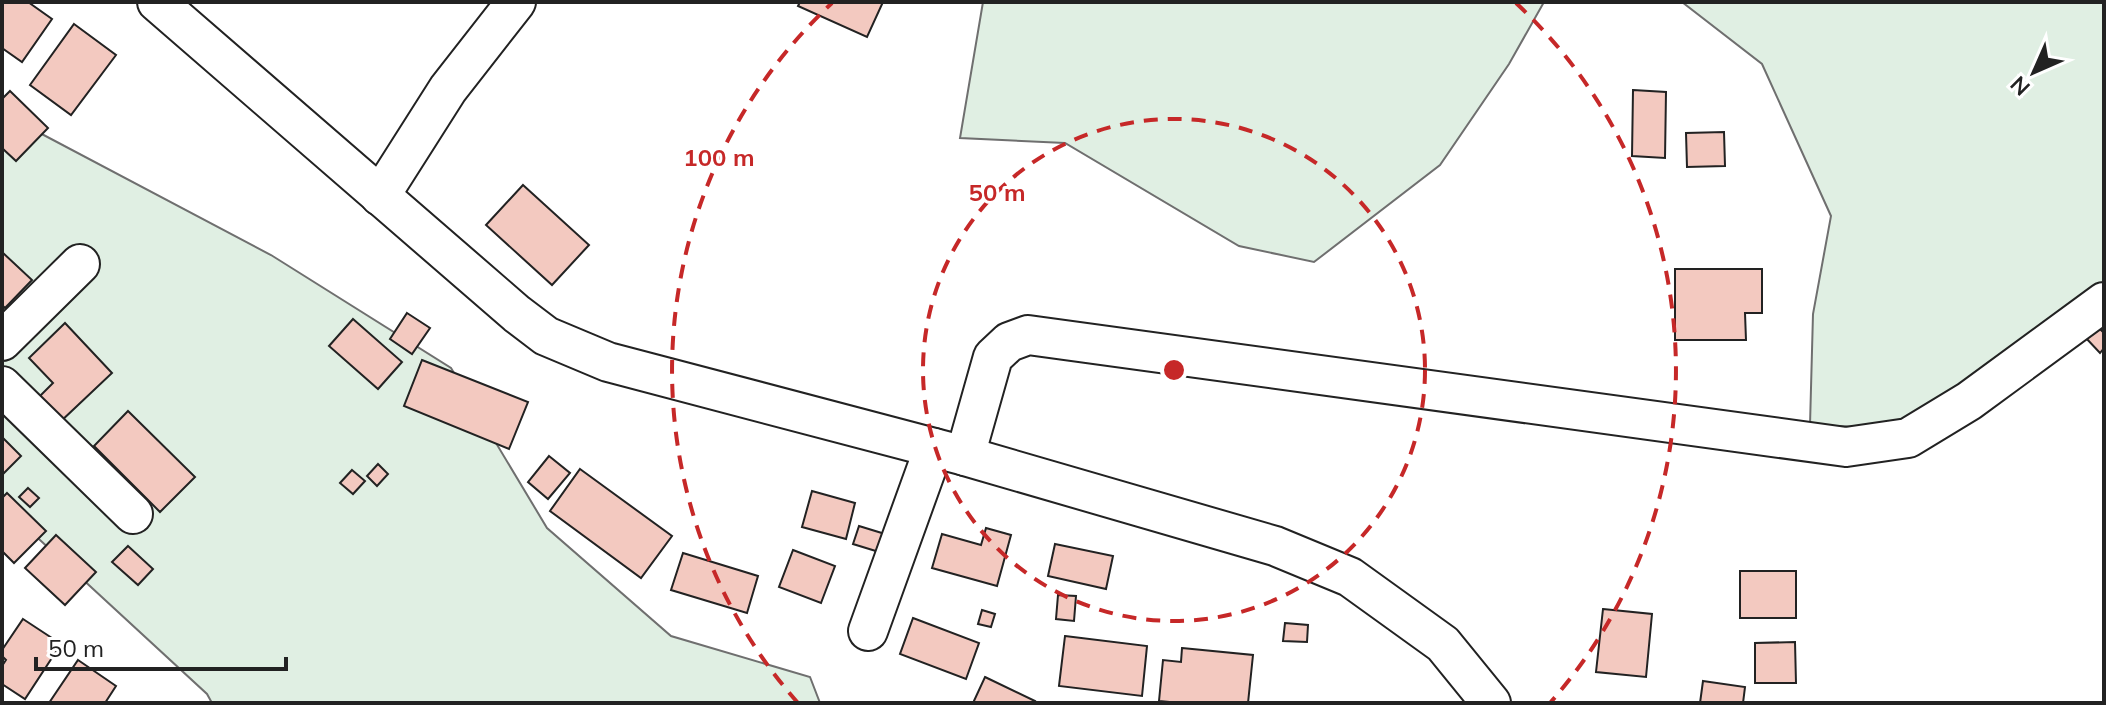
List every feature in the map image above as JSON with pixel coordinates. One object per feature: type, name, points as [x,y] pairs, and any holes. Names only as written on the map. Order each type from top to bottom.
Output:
[{"type":"street","points":[[157,2],[546,336],[608,362],[950,452],[1275,546],[1350,577],[1443,644],[1491,703]]},
{"type":"street","points":[[380,196],[448,89],[516,2]]},
{"type":"street","points":[[2,341],[80,264]]},
{"type":"street","points":[[868,631],[993,357],[1009,342],[1028,335],[1846,447],[1908,438],[1969,401],[2104,302]]},
{"type":"street","points":[[2,386],[133,514]]},
{"type":"green space","points":[[983,2],[1544,2],[1509,64],[1440,165],[1314,262],[1239,246],[1065,143],[960,138]]},
{"type":"green space","points":[[1682,2],[2104,2],[2104,296],[1953,395],[1883,428],[1810,425],[1813,314],[1831,216],[1762,64]]},
{"type":"green space","points":[[2,113],[271,255],[451,368],[547,528],[671,636],[810,677],[820,703],[212,703],[207,694],[2,505]]},
{"type":"building","points":[[2,2],[28,2],[52,19],[22,62],[2,48]]},
{"type":"building","points":[[800,2],[883,2],[867,37],[798,6]]},
{"type":"building","points":[[74,24],[116,55],[71,115],[30,85]]},
{"type":"building","points":[[1633,90],[1666,92],[1665,158],[1632,156]]},
{"type":"building","points":[[10,91],[48,128],[16,161],[2,148],[2,99]]},
{"type":"building","points":[[1724,132],[1725,166],[1687,167],[1686,133]]},
{"type":"building","points":[[523,185],[589,245],[552,285],[486,225]]},
{"type":"building","points":[[2,252],[32,280],[5,308],[2,305]]},
{"type":"building","points":[[1675,269],[1762,269],[1762,313],[1745,313],[1746,340],[1675,340]]},
{"type":"building","points":[[407,313],[430,328],[412,354],[390,339]]},
{"type":"building","points":[[353,319],[402,362],[378,389],[329,346]]},
{"type":"building","points":[[65,323],[112,373],[59,423],[36,400],[53,383],[29,358]]},
{"type":"building","points":[[2097,326],[2104,333],[2104,348],[2100,353],[2085,337]]},
{"type":"building","points":[[422,360],[528,402],[509,449],[404,406]]},
{"type":"building","points":[[128,411],[195,477],[160,512],[94,446]]},
{"type":"building","points":[[2,437],[21,456],[2,475]]},
{"type":"building","points":[[549,456],[570,473],[548,499],[528,482]]},
{"type":"building","points":[[378,464],[388,474],[377,486],[367,476]]},
{"type":"building","points":[[580,469],[672,536],[641,578],[550,511]]},
{"type":"building","points":[[352,470],[365,481],[353,494],[340,483]]},
{"type":"building","points":[[28,488],[39,498],[30,507],[19,497]]},
{"type":"building","points":[[812,491],[855,503],[846,539],[802,527]]},
{"type":"building","points":[[7,493],[46,531],[14,563],[2,551],[2,498]]},
{"type":"building","points":[[859,526],[885,534],[879,552],[853,544]]},
{"type":"building","points":[[986,528],[1011,535],[997,586],[932,568],[942,534],[981,545]]},
{"type":"building","points":[[56,535],[96,572],[65,605],[25,568]]},
{"type":"building","points":[[1055,544],[1113,556],[1106,589],[1048,576]]},
{"type":"building","points":[[128,546],[153,569],[138,585],[112,562]]},
{"type":"building","points":[[793,550],[835,566],[821,603],[779,587]]},
{"type":"building","points":[[683,553],[758,576],[747,613],[671,590]]},
{"type":"building","points":[[1740,571],[1796,571],[1796,618],[1740,618]]},
{"type":"building","points":[[1058,595],[1076,596],[1074,621],[1056,619]]},
{"type":"building","points":[[1603,609],[1652,614],[1646,677],[1596,672]]},
{"type":"building","points":[[982,610],[995,614],[991,627],[978,624]]},
{"type":"building","points":[[913,618],[979,643],[966,679],[900,654]]},
{"type":"building","points":[[23,619],[61,644],[25,699],[2,684],[2,666],[6,660],[2,650]]},
{"type":"building","points":[[1285,623],[1308,625],[1307,642],[1283,641]]},
{"type":"building","points":[[1065,636],[1147,646],[1142,696],[1059,686]]},
{"type":"building","points":[[1795,642],[1796,683],[1755,683],[1755,643]]},
{"type":"building","points":[[1182,648],[1253,655],[1248,703],[1159,701],[1163,660],[1181,662]]},
{"type":"building","points":[[78,660],[116,686],[105,703],[49,703]]},
{"type":"building","points":[[985,677],[1035,701],[1034,703],[973,703]]},
{"type":"building","points":[[1703,681],[1745,687],[1743,703],[1700,703]]}]
